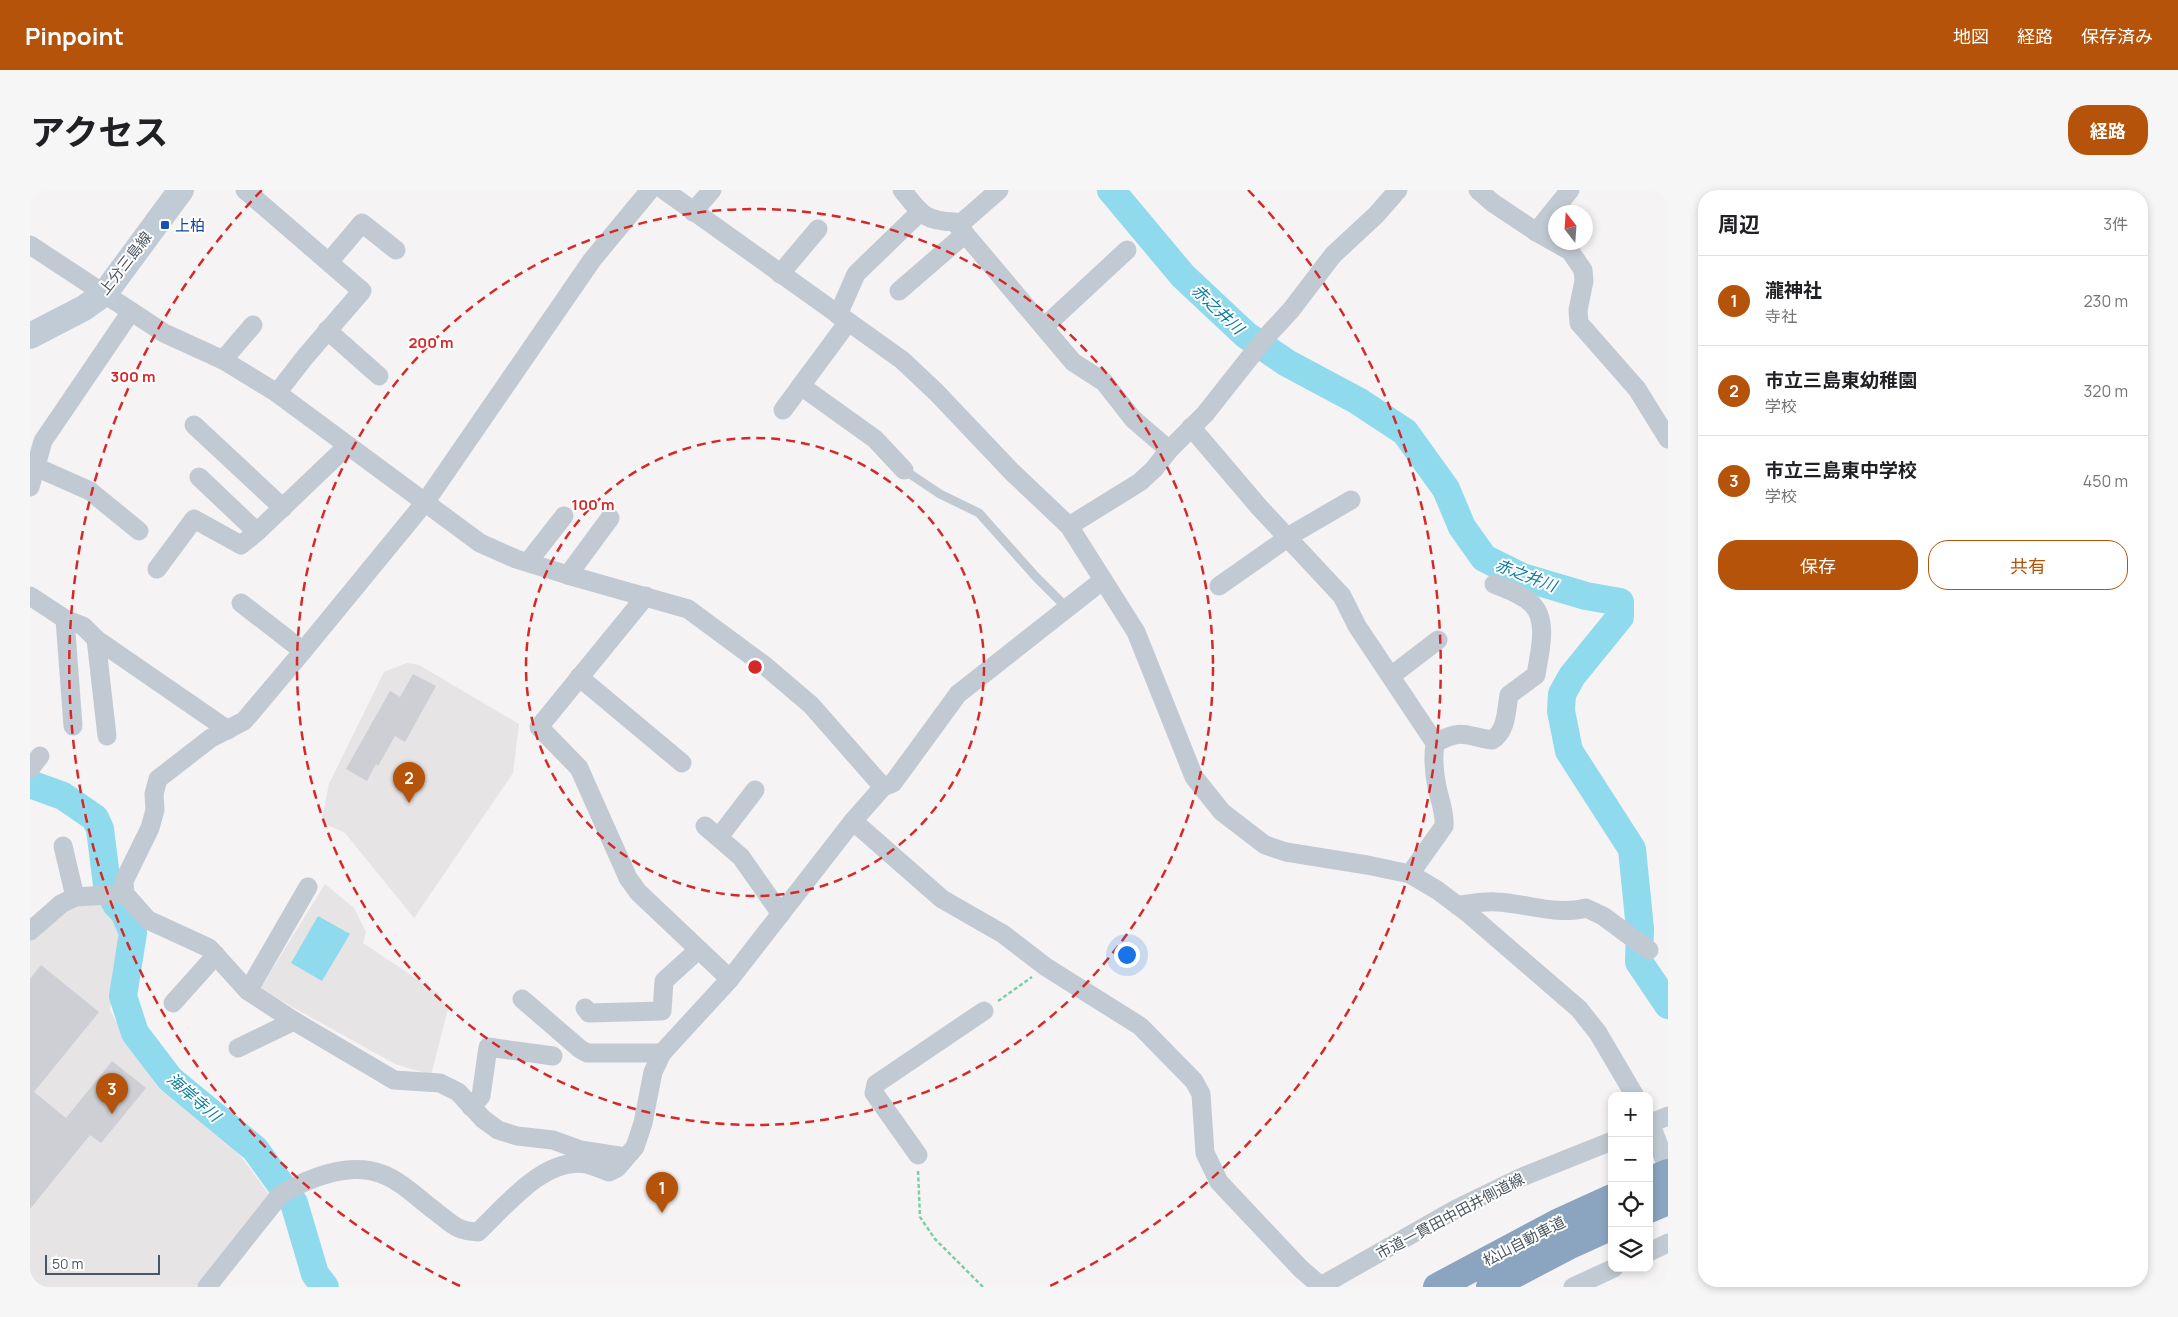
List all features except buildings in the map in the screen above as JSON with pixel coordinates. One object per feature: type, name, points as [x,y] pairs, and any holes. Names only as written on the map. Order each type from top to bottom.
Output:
[{"type":"highway","name":"松山自動車道","points":[[1437,1287],[1557,1223],[1608,1200]]},
{"type":"highway","name":"松山自動車道","points":[[1490,1287],[1568,1246],[1610,1227]]},
{"type":"main road","name":"上分三島線","points":[[30,336],[84,308],[105,293],[181,190]]},
{"type":"street","points":[[245,190],[362,291],[327,330],[277,393]]},
{"type":"street","points":[[114,894],[124,880],[150,828],[155,810],[154,794],[158,779],[211,738],[244,721],[303,651],[426,501],[592,260],[650,190]]},
{"type":"street","points":[[664,190],[902,360],[936,392],[1012,472],[1069,526],[1136,632],[1194,777],[1222,812],[1265,845],[1286,852],[1410,874],[1437,890],[1579,1009],[1598,1033],[1633,1092]]},
{"type":"street","points":[[693,212],[712,190]]},
{"type":"street","points":[[902,190],[920,212],[935,222],[955,222],[1073,362],[1104,382],[1133,419],[1169,450]]},
{"type":"street","points":[[899,290],[962,230],[999,190]]},
{"type":"street","points":[[1478,190],[1536,232],[1570,251],[1583,270],[1584,281],[1578,310],[1579,323],[1637,389],[1665,431],[1668,439]]},
{"type":"street","points":[[1536,232],[1570,190]]},
{"type":"street","points":[[1069,526],[1140,482],[1154,469],[1252,357],[1266,337],[1292,310],[1333,255],[1376,215],[1396,191]]},
{"type":"street","points":[[783,410],[801,386],[843,319],[856,274],[920,212]]},
{"type":"street","points":[[329,262],[362,223],[396,250]]},
{"type":"street","points":[[780,274],[818,228]]},
{"type":"street","points":[[30,245],[164,333],[223,360],[277,393],[347,446],[426,501],[480,543],[568,575],[688,608],[764,665],[811,705],[883,787]]},
{"type":"street","points":[[1044,327],[1127,250]]},
{"type":"street","points":[[30,486],[43,441],[130,312]]},
{"type":"street","points":[[223,360],[253,325]]},
{"type":"street","points":[[327,330],[379,376]]},
{"type":"street","points":[[801,386],[875,439],[904,470]]},
{"type":"street","points":[[194,425],[283,508]]},
{"type":"street","points":[[1191,427],[1259,508],[1342,596],[1357,626],[1435,743],[1433,756],[1444,826],[1410,874]]},
{"type":"street","points":[[157,569],[194,518],[241,545],[283,508],[347,446]]},
{"type":"street","points":[[36,467],[90,491],[139,531]]},
{"type":"street","points":[[199,478],[257,532]]},
{"type":"street","points":[[1219,586],[1289,539],[1296,532],[1351,500]]},
{"type":"street","points":[[528,562],[564,516]]},
{"type":"street","points":[[568,575],[610,518]]},
{"type":"street","points":[[206,1287],[287,1191],[331,1173],[368,1169],[390,1178],[461,1231],[478,1232],[539,1175],[558,1166],[586,1164],[609,1172],[617,1168],[635,1147],[653,1072],[662,1053],[730,979],[852,821],[883,787],[893,783],[958,694],[1103,580]]},
{"type":"street","points":[[1435,743],[1451,734],[1463,733],[1492,740],[1500,735],[1504,726],[1509,694],[1536,675],[1542,624],[1533,604],[1517,594],[1494,584]]},
{"type":"street","points":[[30,596],[64,619],[84,626],[96,639],[228,730]]},
{"type":"street","points":[[646,596],[539,727],[579,768],[628,878],[638,892],[730,979]]},
{"type":"street","points":[[241,603],[303,651]]},
{"type":"street","points":[[64,619],[73,726]]},
{"type":"street","points":[[96,639],[107,736]]},
{"type":"street","points":[[1391,676],[1438,640]]},
{"type":"street","points":[[579,677],[682,763]]},
{"type":"street","points":[[755,790],[712,832],[741,857],[781,914]]},
{"type":"street","points":[[852,821],[942,899],[1003,934],[1046,967],[1140,1026],[1194,1081],[1201,1094],[1205,1152],[1219,1182],[1301,1269],[1321,1287]]},
{"type":"street","points":[[63,846],[75,897]]},
{"type":"street","points":[[248,991],[308,887]]},
{"type":"street","points":[[30,931],[61,904],[75,897],[114,894],[148,920],[209,948],[248,991],[294,1021],[394,1080],[440,1083],[458,1092],[483,1119],[498,1130],[511,1134],[553,1140],[580,1150],[626,1158]]},
{"type":"street","points":[[1457,905],[1496,902],[1560,911],[1577,911],[1586,908],[1603,916],[1649,950]]},
{"type":"street","points":[[585,1008],[589,1012],[662,1011],[664,981],[698,950]]},
{"type":"street","points":[[173,1003],[216,955]]},
{"type":"street","points":[[522,1000],[587,1053],[662,1053]]},
{"type":"street","points":[[918,1155],[874,1093],[876,1084],[984,1011]]},
{"type":"street","points":[[238,1048],[294,1021]]},
{"type":"street","points":[[471,1107],[481,1096],[488,1047],[553,1056]]},
{"type":"street","points":[[1654,1121],[1661,1188]]},
{"type":"street","name":"市道一貫田中田井側道線","points":[[1321,1287],[1456,1209],[1522,1177],[1608,1142]]},
{"type":"street","points":[[1653,1250],[1668,1243]]},
{"type":"street","points":[[1573,1287],[1608,1271]]},
{"type":"lane","points":[[904,470],[940,494],[979,513],[1036,577],[1067,608]]},
{"type":"path","points":[[984,1011],[1046,967]]},
{"type":"path","points":[[918,1155],[920,1217],[935,1239],[984,1287]]},
{"type":"shaded area","points":[[407,663],[419,665],[519,724],[513,773],[414,918],[345,833],[321,822],[329,784],[384,672]]},
{"type":"shaded area","points":[[325,884],[354,908],[366,932],[363,943],[438,993],[448,1009],[431,1075],[395,1064],[260,989]]},
{"type":"shaded area","points":[[102,903],[116,920],[120,935],[110,1010],[127,1041],[159,1089],[229,1140],[270,1196],[196,1287],[30,1287],[30,940],[55,916],[78,904]]},
{"type":"water","points":[[318,916],[350,934],[322,981],[291,963]]},
{"type":"waterway","name":"赤之井川","points":[[1111,190],[1183,276],[1246,335],[1287,363],[1358,401],[1405,432],[1446,489],[1462,527],[1484,558],[1522,577],[1586,596],[1620,602],[1620,617],[1572,676],[1562,694],[1561,711],[1569,751],[1632,849],[1640,929],[1639,962],[1668,1005]]},
{"type":"waterway","name":"海岸寺川","points":[[30,784],[63,796],[95,818],[100,829],[107,885],[116,904],[124,912],[133,933],[123,996],[135,1033],[170,1079],[255,1149],[294,1203],[315,1274],[325,1287]]},
{"type":"place","name":"上柏","points":[[165,225]]},
{"type":"place","name":"市立三島東幼稚園","points":[[409,803]]},
{"type":"place","name":"市立三島東中学校","points":[[112,1114]]},
{"type":"place","name":"瀧神社","points":[[662,1213]]}]
